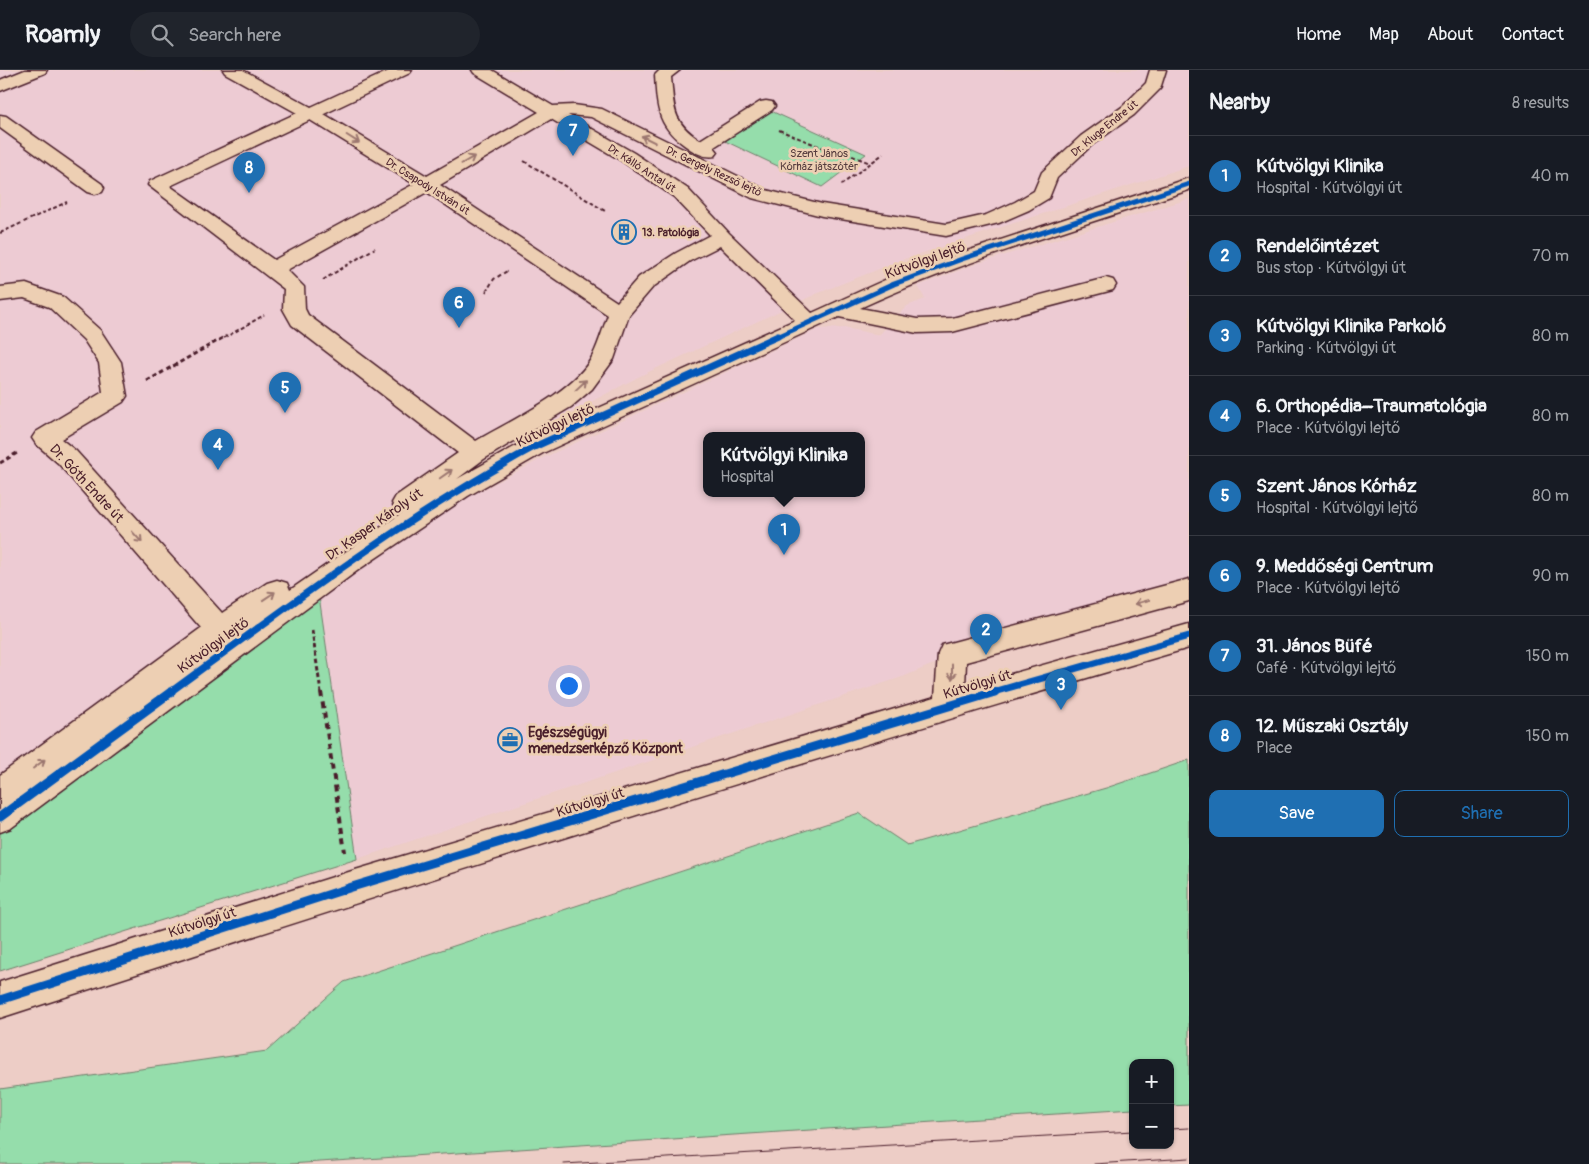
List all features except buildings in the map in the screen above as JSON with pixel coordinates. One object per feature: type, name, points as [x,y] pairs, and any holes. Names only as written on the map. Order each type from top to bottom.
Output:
[{"type":"street","points":[[0,86],[39,70]]},
{"type":"street","name":"Dr. Csapody István út","points":[[231,70],[312,113],[426,185],[619,313]]},
{"type":"street","points":[[404,70],[157,185],[273,269],[294,288],[294,309],[300,320],[475,453]]},
{"type":"street","name":"Dr. Kálló Antal út","points":[[480,70],[553,111],[628,157],[681,193],[722,237],[809,322]]},
{"type":"street","name":"Dr. Kluge Endre út","points":[[910,225],[946,230],[992,219],[1022,206],[1042,194],[1049,176],[1087,140],[1128,111],[1154,85],[1158,70]]},
{"type":"street","points":[[661,72],[666,112],[672,128],[684,139],[828,211]]},
{"type":"street","points":[[700,148],[766,106]]},
{"type":"street","name":"Dr. Gergely Rezső lejtő","points":[[553,111],[575,109],[596,114],[759,194],[828,211],[910,225]]},
{"type":"street","points":[[273,269],[426,185],[553,111]]},
{"type":"street","points":[[0,120],[95,188]]},
{"type":"street","name":"Kútvölgyi lejtő","points":[[0,818],[306,592],[430,507],[489,471],[534,447],[894,284],[962,259],[1189,184]]},
{"type":"street","name":"Dr. Kasper Károly út","points":[[0,794],[220,630],[475,453],[563,401],[584,383],[603,359],[619,313],[646,282],[683,257],[722,237]]},
{"type":"street","points":[[836,310],[917,326],[952,325],[1106,285]]},
{"type":"street","name":"Dr. Góth Endre út","points":[[0,294],[26,291],[56,302],[92,335],[110,362],[115,396],[44,438],[67,457],[220,630]]},
{"type":"street","name":"Kútvölgyi út","points":[[948,705],[952,684],[952,654],[1189,590]]},
{"type":"street","name":"Kútvölgyi út","points":[[0,1000],[352,887],[948,705],[1189,636]]},
{"type":"path","points":[[746,119],[792,134],[833,152],[845,153],[870,164]]},
{"type":"path","points":[[828,211],[831,192],[883,154]]},
{"type":"path","points":[[524,161],[605,211]]},
{"type":"path","points":[[306,592],[340,822]]},
{"type":"shaded area","points":[[0,70],[1189,70],[1189,166],[904,259],[816,294],[642,375],[497,451],[277,604],[0,805]]},
{"type":"shaded area","points":[[1189,199],[1189,602],[1048,639],[931,665],[905,676],[357,859],[319,596],[438,513],[543,458],[818,329],[845,328],[879,335],[907,306],[925,299],[918,286],[979,263]]},
{"type":"green space","name":"Szent János Kórház játszótér","points":[[771,111],[866,154],[822,187],[725,141]]},
{"type":"green space","points":[[319,596],[357,859],[0,971],[0,829]]},
{"type":"green space","points":[[1189,760],[1189,1105],[1174,1106],[1174,1059],[1129,1059],[1129,1109],[289,1164],[0,1164],[0,1089],[267,1051],[344,982],[859,813],[907,845],[1106,788]]},
{"type":"tram line","points":[[1174,1129],[1189,1128]]},
{"type":"tram line","points":[[564,1164],[1129,1131]]},
{"type":"tram line","points":[[1094,1164],[1189,1158]]},
{"type":"cycle path","points":[[0,817],[351,560],[459,489],[534,447],[894,284],[962,259],[1189,184]]},
{"type":"cycle path","points":[[0,1000],[352,887],[965,700],[1189,636]]},
{"type":"place","name":"31. János Büfé","points":[[573,156]]},
{"type":"place","name":"12. Műszaki Osztály","points":[[249,193]]},
{"type":"place","name":"13. Patológia","points":[[624,232]]},
{"type":"place","name":"9. Meddőségi Centrum","points":[[459,328]]},
{"type":"place","name":"Szent János Kórház","points":[[285,413]]},
{"type":"place","name":"6. Orthopédia–Traumatológia","points":[[218,470]]},
{"type":"place","name":"Kútvölgyi Klinika","points":[[784,555]]},
{"type":"place","name":"Rendelőintézet","points":[[986,655]]},
{"type":"place","name":"Kútvölgyi Klinika Parkoló","points":[[1061,710]]},
{"type":"place","name":"Egészségügyi menedzserképző Központ","points":[[510,740]]}]
